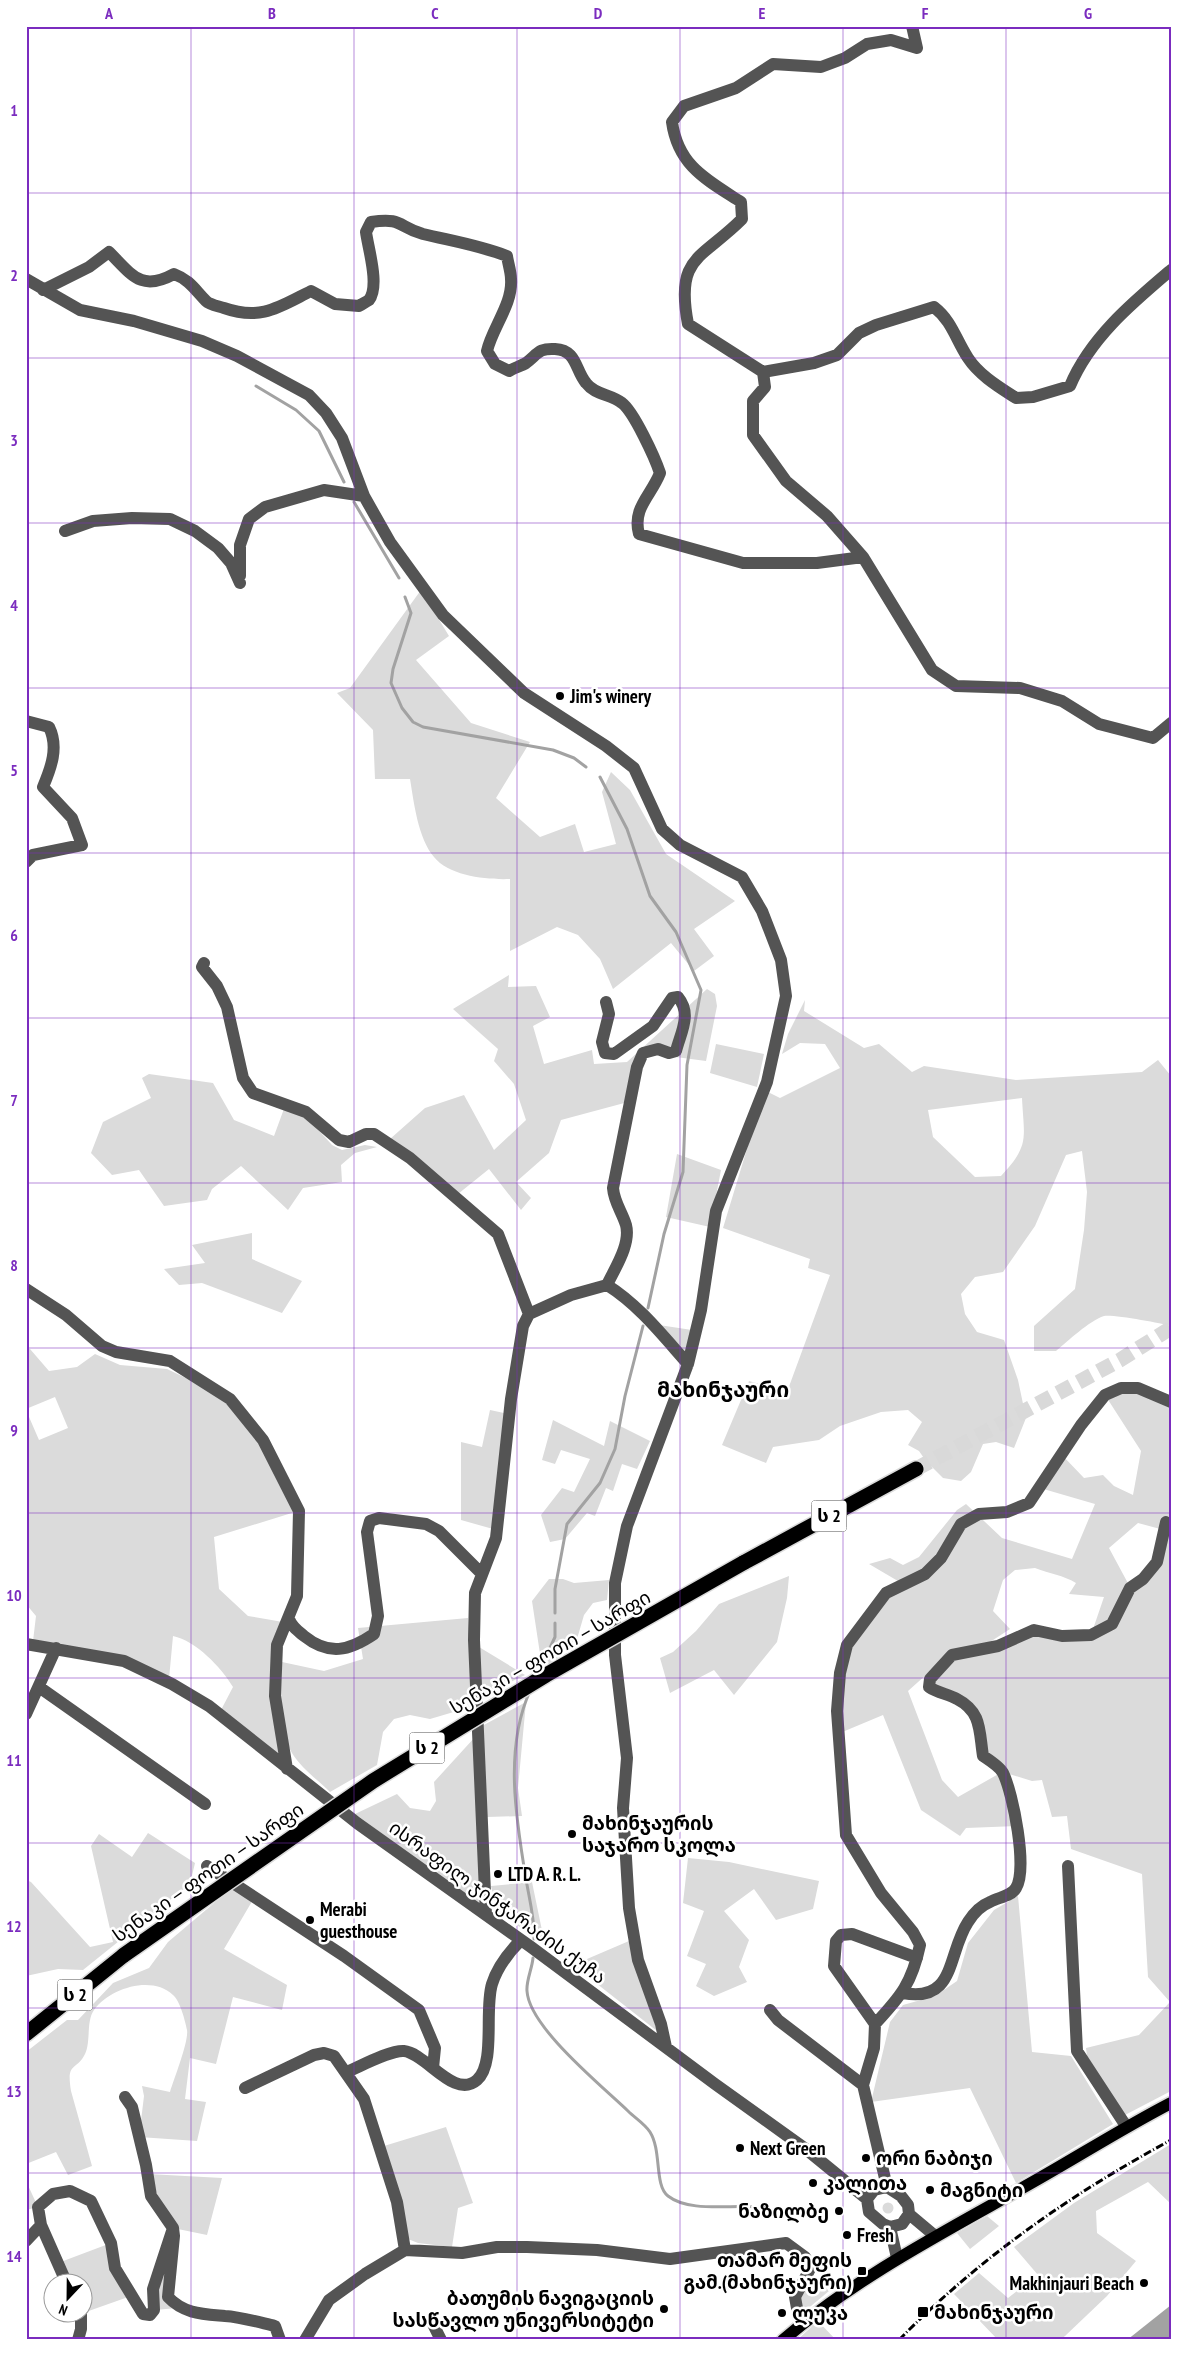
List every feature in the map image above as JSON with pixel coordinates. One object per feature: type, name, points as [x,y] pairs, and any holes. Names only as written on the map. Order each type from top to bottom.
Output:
[{"type":"highway","name":"სენაკი — ფოთი — სარფი","points":[[26,2034],[124,1955],[373,1781],[546,1675],[743,1563],[916,1469]]},
{"type":"main road","points":[[783,2340],[897,2258],[934,2235],[1007,2197],[1126,2126],[1171,2103]]},
{"type":"street","points":[[912,26],[917,48],[891,40],[867,44],[845,58],[821,67],[773,64],[736,88],[684,106],[672,122],[674,135],[685,159],[698,174],[741,202],[742,219],[727,234],[700,253],[687,271],[684,301],[688,324],[763,372],[814,363],[837,355],[859,333],[876,325],[934,307],[952,326],[968,359],[999,387],[1016,398],[1050,393],[1070,386],[1080,363],[1127,308],[1171,270]]},
{"type":"street","points":[[44,290],[89,267],[109,252],[126,269],[145,282],[158,283],[174,274],[185,278],[207,302],[233,311],[248,314],[267,313],[311,290],[335,304],[359,306],[369,299],[373,288],[366,232],[371,222],[399,221],[421,233],[478,245],[507,256],[511,281],[506,305],[489,340],[486,351],[495,364],[509,371],[526,363],[540,350],[556,349],[564,351],[574,358],[586,384],[597,393],[622,403],[651,448],[660,473],[653,489],[641,504],[636,522],[639,534],[743,563],[817,563],[863,557]]},
{"type":"street","points":[[26,280],[80,310],[134,321],[202,341],[246,361],[309,395],[326,412],[342,438],[364,496],[390,542],[443,615],[524,693],[606,746],[634,768],[662,829],[680,845],[742,877],[762,911],[778,952],[786,996],[767,1082],[716,1210],[701,1310],[688,1364],[627,1526],[614,1583],[615,1655],[627,1758],[623,1808],[629,1908],[638,1960],[661,2024],[666,2046]]},
{"type":"street","points":[[763,372],[765,387],[753,402],[753,436],[786,482],[828,516],[863,557],[932,670],[956,686],[1020,688],[1062,702],[1098,724],[1153,738],[1171,723]]},
{"type":"street","points":[[65,530],[93,521],[132,518],[170,519],[195,531],[218,548],[231,563],[240,584],[240,545],[249,519],[265,507],[324,490],[364,496]]},
{"type":"street","points":[[26,721],[49,727],[54,737],[54,750],[43,787],[72,818],[82,845],[33,855],[26,862]]},
{"type":"street","points":[[204,963],[202,967],[217,986],[227,1007],[243,1078],[252,1093],[306,1112],[340,1140],[349,1142],[374,1134],[410,1158],[498,1234],[529,1314]]},
{"type":"street","points":[[606,1002],[609,1014],[602,1042],[605,1053],[614,1054],[653,1026],[672,998],[678,997],[685,1006],[685,1020],[676,1051],[669,1053],[658,1050],[643,1053],[637,1067],[613,1188],[614,1197],[626,1225],[625,1245],[607,1285]]},
{"type":"street","points":[[486,1915],[474,1640],[475,1593],[481,1573],[496,1538],[510,1399],[523,1326],[529,1314],[571,1295],[607,1285],[621,1294],[644,1315],[688,1364]]},
{"type":"street","points":[[26,1289],[66,1315],[102,1346],[116,1352],[170,1360],[230,1399],[264,1440],[299,1511],[297,1596],[277,1645],[275,1696],[287,1768]]},
{"type":"street","points":[[875,2024],[903,1993],[917,1958],[920,1945],[913,1932],[881,1893],[846,1835],[838,1711],[840,1673],[847,1645],[886,1593],[925,1574],[941,1558],[961,1524],[979,1514],[1007,1512],[1029,1503],[1081,1425],[1105,1395],[1121,1388],[1138,1388],[1171,1402]]},
{"type":"street","points":[[288,1619],[291,1625],[322,1648],[338,1650],[365,1640],[374,1634],[378,1616],[367,1532],[370,1521],[379,1518],[426,1524],[439,1531],[481,1573]]},
{"type":"street","points":[[903,1993],[926,1994],[938,1990],[947,1976],[960,1934],[975,1913],[989,1902],[1012,1894],[1017,1888],[1022,1860],[1017,1826],[1003,1772],[983,1756],[978,1717],[967,1705],[956,1698],[936,1692],[929,1687],[930,1678],[952,1655],[998,1646],[1034,1630],[1062,1636],[1091,1634],[1112,1624],[1130,1588],[1143,1579],[1157,1562],[1166,1522]]},
{"type":"street","name":"ისრაფილ ჯინჭარაძის ქუჩა","points":[[26,1644],[124,1661],[172,1684],[209,1706],[357,1823],[521,1940],[807,2150],[867,2199],[869,2212],[883,2224],[890,2227]]},
{"type":"street","points":[[26,1714],[56,1648]]},
{"type":"street","points":[[39,1687],[205,1804]]},
{"type":"street","points":[[206,1866],[344,1956],[420,2010],[435,2048],[433,2068]]},
{"type":"street","points":[[1068,1866],[1077,2051],[1126,2126]]},
{"type":"street","points":[[897,2258],[890,2227],[902,2224],[909,2214],[908,2205],[901,2196],[887,2187],[864,2085],[874,2048],[875,2024],[834,1966],[836,1941],[841,1934],[852,1934],[917,1958]]},
{"type":"street","points":[[347,2072],[404,2051],[414,2054],[448,2080],[466,2085],[475,2082],[484,2074],[487,2062],[488,2006],[492,1984],[510,1951],[521,1940]]},
{"type":"street","points":[[770,2010],[778,2020],[864,2085]]},
{"type":"street","points":[[245,2088],[314,2055],[324,2053],[334,2056],[347,2072],[364,2099],[397,2202],[405,2250]]},
{"type":"street","points":[[125,2097],[132,2107],[146,2165],[151,2196],[173,2228],[174,2236],[168,2297],[178,2308],[205,2315],[226,2316],[275,2326],[280,2340]]},
{"type":"street","points":[[867,2199],[874,2190],[887,2187]]},
{"type":"street","points":[[63,2274],[41,2225],[38,2207],[53,2194],[70,2191],[91,2201],[111,2244],[115,2268],[143,2314],[150,2315],[154,2310],[153,2289],[157,2270],[173,2228]]},
{"type":"street","points":[[909,2214],[934,2235]]},
{"type":"street","points":[[26,2241],[41,2225]]},
{"type":"street","points":[[306,2340],[329,2300],[365,2274],[405,2250],[462,2253],[497,2247],[597,2250],[670,2259],[786,2243],[805,2257],[811,2267],[795,2297],[800,2326]]},
{"type":"street","points":[[431,2320],[441,2340]]},
{"type":"street","points":[[78,2340],[81,2324]]},
{"type":"shaded area","points":[[421,590],[449,636],[416,660],[471,723],[530,742],[496,798],[540,837],[575,824],[584,852],[616,844],[602,792],[611,772],[630,790],[666,854],[735,901],[694,929],[714,956],[694,971],[671,943],[613,989],[600,959],[578,935],[557,927],[510,951],[510,879],[469,876],[449,869],[434,857],[420,830],[410,779],[375,779],[373,730],[337,693],[350,688]]},
{"type":"shaded area","points":[[509,975],[508,987],[536,986],[550,1017],[533,1026],[544,1064],[592,1050],[594,1064],[627,1062],[707,989],[715,994],[717,1006],[706,1061],[646,1053],[628,1102],[561,1120],[549,1153],[516,1182],[531,1198],[521,1210],[489,1169],[458,1194],[390,1139],[425,1108],[464,1095],[494,1150],[526,1120],[514,1084],[494,1061],[498,1049],[453,1009]]},
{"type":"shaded area","points":[[805,1000],[804,1011],[864,1048],[879,1044],[912,1072],[924,1066],[1016,1080],[1142,1072],[1158,1060],[1171,1076],[1171,1326],[1126,1317],[1104,1316],[1085,1327],[1056,1351],[1034,1351],[1034,1326],[1075,1289],[1084,1230],[1087,1192],[1082,1151],[1066,1155],[1035,1226],[1003,1272],[975,1277],[961,1294],[965,1314],[977,1332],[1004,1340],[1018,1380],[1026,1418],[1014,1448],[996,1442],[983,1444],[971,1472],[961,1481],[943,1478],[919,1451],[908,1445],[922,1422],[908,1410],[881,1412],[840,1426],[819,1440],[773,1447],[766,1463],[722,1445],[749,1381],[787,1392],[830,1275],[808,1268],[810,1259],[723,1228],[753,1129],[768,1092],[780,1098],[840,1068],[825,1044],[800,1043],[782,1054],[788,1034]],"holes":[[[1022,1098],[1024,1133],[1021,1149],[1001,1176],[975,1177],[933,1137],[928,1110]]]},
{"type":"shaded area","points":[[716,1044],[764,1054],[757,1087],[710,1073]]},
{"type":"shaded area","points":[[149,1074],[213,1083],[234,1120],[274,1136],[285,1106],[305,1115],[332,1145],[342,1150],[365,1145],[377,1147],[355,1153],[341,1165],[342,1182],[303,1188],[288,1210],[241,1166],[212,1189],[207,1200],[164,1206],[139,1170],[112,1175],[91,1153],[103,1122],[151,1098],[142,1078]]},
{"type":"shaded area","points":[[677,1154],[721,1170],[710,1227],[666,1217]]},
{"type":"shaded area","points":[[252,1233],[252,1259],[302,1281],[282,1313],[202,1283],[179,1285],[164,1269],[205,1263],[192,1245]]},
{"type":"shaded area","points":[[659,1325],[692,1330],[685,1353]]},
{"type":"shaded area","points":[[26,1349],[30,1349],[49,1371],[77,1367],[95,1354],[120,1365],[167,1369],[230,1399],[261,1442],[295,1512],[214,1537],[219,1589],[248,1616],[283,1622],[271,1648],[282,1758],[221,1710],[233,1687],[215,1663],[199,1649],[182,1639],[173,1636],[169,1679],[33,1641],[36,1616],[26,1604],[26,1410],[39,1440],[68,1428],[55,1397],[26,1409]]},
{"type":"shaded area","points":[[1121,1388],[1171,1402],[1171,2091],[1125,2115],[1087,2056],[1086,2048],[1139,2035],[1170,2002],[1148,1977],[1142,1874],[1071,1849],[1067,1816],[1052,1817],[1042,1780],[1032,1781],[1003,1772],[1017,1826],[966,1828],[960,1836],[921,1810],[883,1715],[840,1733],[842,1660],[886,1593],[903,1584],[869,1564],[890,1558],[903,1565],[919,1557],[957,1510],[966,1504],[1002,1538],[1072,1559],[1095,1504],[1040,1488],[1062,1455],[1084,1478],[1103,1475],[1114,1486],[1133,1495],[1141,1451],[1105,1395]],"holes":[[[1138,1523],[1164,1530],[1143,1579],[1130,1587],[1109,1548]],[[1035,1568],[1076,1583],[1069,1594],[1104,1597],[1091,1635],[1016,1636],[976,1651],[1010,1629],[993,1611],[1003,1580],[1015,1570]],[[927,1674],[936,1692],[978,1717],[983,1756],[1002,1772],[958,1797],[942,1780],[908,1691]]]},
{"type":"shaded area","points":[[490,1410],[504,1413],[493,1529],[461,1520],[461,1442],[482,1447]]},
{"type":"shaded area","points":[[553,1420],[604,1446],[610,1421],[650,1441],[637,1469],[622,1464],[613,1491],[606,1488],[595,1516],[587,1513],[565,1539],[550,1542],[541,1515],[562,1488],[574,1492],[590,1459],[561,1450],[555,1464],[542,1460]]},
{"type":"shaded area","points":[[789,1576],[787,1598],[777,1642],[734,1695],[714,1670],[670,1693],[660,1658],[673,1652],[696,1631],[719,1604]]},
{"type":"shaded area","points":[[549,1579],[563,1579],[574,1583],[609,1580],[607,1600],[593,1603],[584,1615],[577,1639],[554,1661],[542,1667],[532,1601]]},
{"type":"shaded area","points":[[468,1618],[474,1706],[430,1719],[410,1715],[394,1719],[383,1732],[377,1765],[330,1792],[300,1764],[292,1753],[284,1733],[281,1709],[282,1662],[324,1671],[363,1659],[358,1628]]},
{"type":"shaded area","points":[[479,1647],[525,1675],[482,1696]]},
{"type":"shaded area","points":[[526,1702],[518,1788],[522,1816],[487,1817],[482,1726]]},
{"type":"shaded area","points":[[475,1737],[481,1906],[355,1814],[397,1794],[410,1808],[430,1811],[436,1801],[434,1782]]},
{"type":"shaded area","points":[[148,1833],[195,1863],[190,1884],[83,1970],[58,1969],[26,1976],[26,1880],[31,1882],[90,1947],[113,1942],[91,1846],[99,1834],[132,1857]]},
{"type":"shaded area","points":[[688,1858],[729,1862],[819,1881],[813,1909],[776,1920],[754,1889],[724,1911],[749,1940],[739,1967],[747,1982],[714,1996],[696,1986],[706,1964],[687,1956],[704,1911],[683,1903]]},
{"type":"shaded area","points":[[231,1882],[254,1898],[224,1949],[287,1985],[282,2010],[233,1997],[216,2064],[190,2058],[185,2099],[206,2102],[197,2141],[139,2137],[144,2096],[142,2086],[170,2092],[184,2051],[187,2035],[184,2016],[176,1998],[164,1989],[143,1985],[120,1990],[101,2002],[94,2010],[90,2020],[87,2049],[82,2060],[71,2071],[71,2091],[92,2166],[68,2175],[56,2152],[26,2164],[26,2052],[67,2020],[78,2020],[113,1983],[149,1968],[168,1942],[220,1898]]},
{"type":"shaded area","points":[[532,1882],[545,1945],[497,1911],[491,1886]]},
{"type":"shaded area","points":[[1018,1896],[1032,2052],[1071,2056],[1113,2124],[1016,2183],[970,2088],[871,2102],[890,2022],[903,2005],[935,1996],[957,1981],[968,1943],[994,1910]]},
{"type":"shaded area","points":[[629,1941],[657,2031],[573,1965]]},
{"type":"shaded area","points":[[446,2127],[473,2203],[458,2208],[452,2247],[418,2243],[408,2239],[384,2146]]},
{"type":"shaded area","points":[[1171,2144],[1171,2204],[1148,2182],[1096,2211],[1097,2233],[1136,2261],[1107,2296],[1060,2340],[998,2340],[954,2294],[979,2273],[1008,2298],[1038,2275],[1014,2247],[1074,2203]]},
{"type":"shaded area","points":[[148,2174],[222,2178],[207,2235],[173,2228]]},
{"type":"shaded area","points":[[26,2181],[38,2207],[26,2210]]},
{"type":"shaded area","points":[[888,2202],[894,2208],[888,2214],[882,2208]]},
{"type":"shaded area","points":[[987,2216],[999,2226],[970,2249],[957,2233]]},
{"type":"shaded area","points":[[173,2228],[168,2288],[178,2308],[154,2310]]},
{"type":"shaded area","points":[[111,2243],[131,2296],[92,2310],[92,2274],[63,2274],[58,2263]]},
{"type":"shaded area","points":[[813,2274],[829,2291],[805,2311],[797,2300]]},
{"type":"shaded area","points":[[1171,2305],[1171,2340],[1127,2340]]},
{"type":"shaded area","points":[[818,2321],[836,2340],[797,2340]]},
{"type":"waterway","points":[[256,386],[296,410],[319,431],[344,482]]},
{"type":"waterway","points":[[354,502],[399,578]]},
{"type":"waterway","points":[[405,597],[411,613],[393,669],[391,683],[402,708],[413,722],[423,727],[553,750],[574,758],[586,767]]},
{"type":"waterway","points":[[600,777],[627,829],[650,896],[676,932],[701,990],[687,1065],[683,1172],[664,1234],[648,1308]]},
{"type":"waterway","points":[[555,1613],[555,1589],[567,1524],[600,1483],[615,1449],[625,1396],[643,1326]]},
{"type":"waterway","points":[[538,1674],[555,1637],[555,1623]]},
{"type":"waterway","points":[[530,1691],[522,1713],[517,1736],[514,1784],[519,1832],[533,1916],[534,1939]]},
{"type":"waterway","points":[[533,1958],[527,1991],[531,2005],[540,2021],[568,2055],[648,2129],[656,2148],[661,2184],[668,2196],[689,2205],[765,2208]]},
{"type":"tunnel","points":[[916,1469],[1120,1360],[1171,1328]]},
{"type":"railway","points":[[899,2340],[929,2310],[993,2255],[1097,2183],[1171,2140]]},
{"type":"place","name":"Jim's winery","points":[[560,696]]},
{"type":"place","name":"მახინჯაურის საჯარო სკოლა","points":[[572,1834]]},
{"type":"place","name":"LTD A. R. L.","points":[[498,1874]]},
{"type":"place","name":"Merabi guesthouse","points":[[310,1920]]},
{"type":"place","name":"Next Green","points":[[740,2148]]},
{"type":"place","name":"ორი ნაბიჯი","points":[[866,2158]]},
{"type":"place","name":"კალითა","points":[[813,2183]]},
{"type":"place","name":"მაგნიტი","points":[[930,2190]]},
{"type":"place","name":"ნაზილბე","points":[[839,2211]]},
{"type":"place","name":"Fresh","points":[[847,2235]]},
{"type":"place","name":"თამარ მეფის გამ.(მახინჯაური)","points":[[862,2271]]},
{"type":"place","name":"Makhinjauri Beach","points":[[1144,2283]]},
{"type":"place","name":"ბათუმის ნავიგაციის სასწავლო უნივერსიტეტი","points":[[664,2309]]},
{"type":"place","name":"მახინჯაური","points":[[923,2312]]},
{"type":"place","name":"ლუკა","points":[[782,2313]]},
{"type":"district","name":"მახინჯაური","points":[[723,1390]]}]
